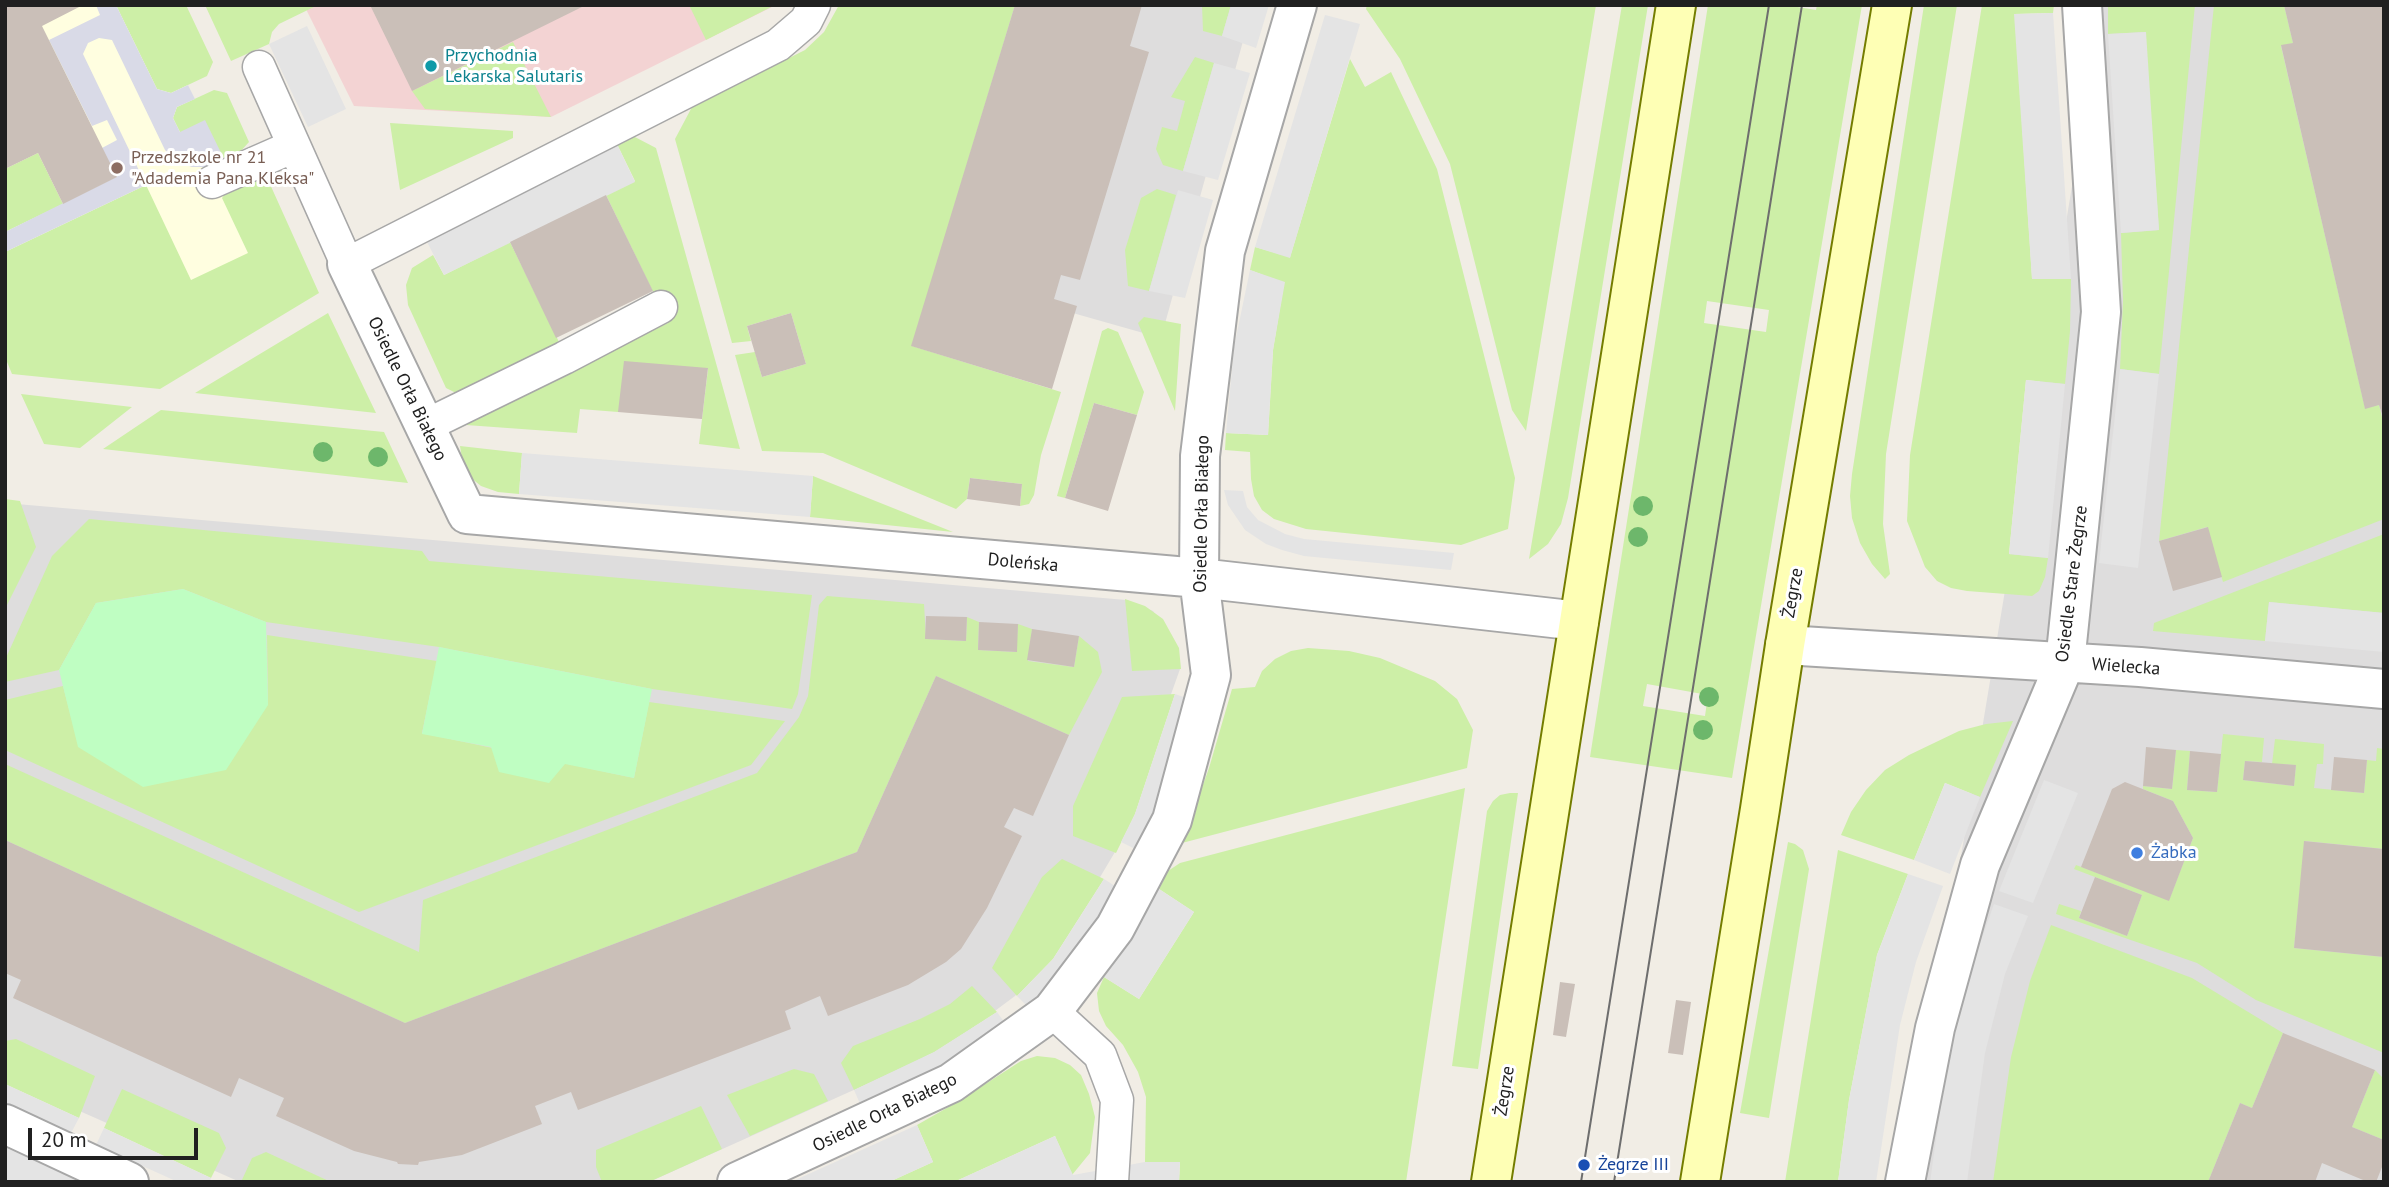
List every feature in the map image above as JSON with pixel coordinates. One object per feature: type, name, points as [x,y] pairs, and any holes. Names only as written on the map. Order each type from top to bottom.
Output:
[{"type":"street","name":"Osiedle Orła Białego","points":[[737,1182],[951,1083],[1052,1011],[1115,928],[1172,820],[1211,675],[1199,578],[1200,456],[1225,251],[1297,5]]},
{"type":"street","name":"Żegrze","points":[[1491,1182],[1676,5]]},
{"type":"street","name":"Żegrze","points":[[1700,1182],[1784,645],[1892,5]]},
{"type":"street","name":"Osiedle Stare Żegrze","points":[[1905,1182],[1935,1028],[1980,865],[2065,663],[2102,312],[2082,5]]},
{"type":"street","name":"Osiedle Orła Białego","points":[[347,264],[467,514]]},
{"type":"street","name":"Doleńska","points":[[467,514],[1199,578],[1579,621]]},
{"type":"street","name":"Wielecka","points":[[1784,645],[2065,663],[2384,689]]},
{"type":"street","points":[[5,1124],[129,1182]]},
{"type":"lane","points":[[258,67],[347,264],[778,45],[806,21],[814,5]]},
{"type":"lane","points":[[212,182],[294,146]]},
{"type":"lane","points":[[425,426],[661,307]]},
{"type":"lane","points":[[1052,1011],[1100,1055],[1117,1100],[1112,1182]]},
{"type":"shaded area","name":"Przedszkole nr 21 \"Adademia Pana Kleksa\"","points":[[5,5],[148,5],[289,290],[5,291]]},
{"type":"shaded area","points":[[96,5],[116,5],[157,89],[171,93],[188,85],[195,99],[177,107],[173,118],[180,132],[205,120],[225,161],[209,167],[192,167],[176,161],[165,150],[112,40],[99,38],[88,43],[83,54],[146,185],[5,252],[5,232],[116,177],[102,148],[117,140],[107,120],[92,126],[49,40],[100,15]]},
{"type":"shaded area","points":[[304,5],[776,5],[551,117],[354,106]]},
{"type":"shaded area","points":[[912,5],[1253,5],[1161,338],[833,245]]},
{"type":"shaded area","points":[[1231,5],[1269,5],[1256,48],[1222,36]]},
{"type":"shaded area","points":[[2102,5],[2384,5],[2384,1182],[1907,1182]]},
{"type":"shaded area","points":[[2053,13],[2071,279],[2032,279],[2014,14]]},
{"type":"shaded area","points":[[1325,15],[1360,24],[1290,258],[1255,247]]},
{"type":"shaded area","points":[[307,26],[346,109],[308,127],[269,44]]},
{"type":"shaded area","points":[[2146,32],[2159,230],[2121,233],[2108,34]]},
{"type":"shaded area","points":[[1214,63],[1250,73],[1218,180],[1183,171]]},
{"type":"shaded area","points":[[617,144],[635,182],[444,275],[425,238]]},
{"type":"shaded area","points":[[1178,190],[1213,200],[1185,298],[1149,291]]},
{"type":"shaded area","points":[[1250,270],[1285,282],[1273,350],[1268,435],[1226,433],[1234,347]]},
{"type":"shaded area","points":[[2120,369],[2159,374],[2138,568],[2099,563]]},
{"type":"shaded area","points":[[2026,380],[2065,384],[2048,558],[2009,554]]},
{"type":"shaded area","points":[[522,453],[813,476],[810,517],[519,494]]},
{"type":"shaded area","points":[[1224,490],[1243,491],[1247,507],[1258,520],[1285,534],[1304,539],[1454,553],[1451,570],[1304,556],[1282,550],[1266,544],[1245,530],[1228,505]]},
{"type":"shaded area","points":[[5,503],[1126,600],[1153,611],[1172,636],[1180,669],[1115,852],[1062,941],[1015,996],[968,1031],[916,1062],[649,1182],[240,1182],[5,1078]]},
{"type":"shaded area","points":[[2269,602],[2384,613],[2384,652],[2265,641]]},
{"type":"shaded area","points":[[1175,694],[1192,700],[1151,821],[1137,850],[1121,842],[1135,814]]},
{"type":"shaded area","points":[[2044,780],[2078,793],[2033,903],[1999,891]]},
{"type":"shaded area","points":[[1945,783],[1980,797],[1950,874],[1914,860]]},
{"type":"shaded area","points":[[1908,874],[1943,886],[1916,962],[1900,1025],[1876,1182],[1838,1182],[1849,1100],[1877,955]]},
{"type":"shaded area","points":[[1104,879],[1118,888],[1067,966],[1029,1008],[1017,996],[1053,959]]},
{"type":"shaded area","points":[[1159,889],[1194,912],[1139,999],[1104,977]]},
{"type":"shaded area","points":[[1994,904],[2028,916],[2005,974],[1985,1053],[1967,1182],[1930,1182],[1949,1048],[1972,966]]},
{"type":"shaded area","points":[[997,1012],[1007,1026],[942,1067],[861,1106],[854,1090],[934,1052]]},
{"type":"shaded area","points":[[5,1084],[79,1118],[71,1133],[5,1104]]},
{"type":"shaded area","points":[[917,1125],[933,1162],[889,1182],[791,1182]]},
{"type":"shaded area","points":[[104,1128],[211,1178],[210,1182],[178,1182],[96,1145]]},
{"type":"shaded area","points":[[1055,1136],[1073,1175],[1145,1162],[1180,1162],[1179,1182],[954,1182]]},
{"type":"shaded area","points":[[5,1142],[93,1182],[5,1182]]},
{"type":"green space","points":[[116,5],[186,5],[213,62],[207,76],[171,93],[157,89]]},
{"type":"green space","points":[[205,5],[318,5],[279,24],[272,32],[269,44],[231,61]]},
{"type":"green space","points":[[689,5],[775,5],[706,40]]},
{"type":"green space","points":[[839,5],[1015,5],[912,346],[1061,392],[1041,455],[1034,495],[1029,504],[1020,506],[1022,484],[970,478],[967,499],[956,509],[823,453],[762,451],[735,355],[755,352],[762,377],[806,364],[791,313],[747,326],[751,341],[732,343],[675,139],[692,107],[805,50],[824,32]]},
{"type":"green space","points":[[1202,5],[1231,5],[1222,36],[1203,31]]},
{"type":"green space","points":[[1367,5],[1596,5],[1526,431],[1512,410],[1450,164],[1400,59],[1366,9]]},
{"type":"green space","points":[[1622,5],[1648,5],[1568,498],[1561,524],[1548,544],[1529,559]]},
{"type":"green space","points":[[1708,5],[1785,5],[1816,10],[1817,5],[1862,5],[1732,778],[1590,757]],"holes":[[[1707,301],[1769,310],[1766,332],[1704,323]],[[1647,684],[1708,695],[1705,716],[1643,706]]]},
{"type":"green space","points":[[1924,5],[1957,5],[1886,454],[1883,524],[1890,574],[1885,579],[1872,564],[1860,543],[1852,518],[1850,496]]},
{"type":"green space","points":[[1982,5],[2054,5],[2053,13],[2015,14],[2032,278],[2071,279],[2065,384],[2026,380],[2009,554],[2048,558],[2045,577],[2039,591],[2032,596],[1967,591],[1951,588],[1937,581],[1925,567],[1907,521],[1910,455]]},
{"type":"green space","points":[[2108,5],[2195,5],[2159,374],[2120,369],[2123,301],[2121,233],[2159,230],[2145,32],[2108,34]]},
{"type":"green space","points":[[2214,5],[2284,5],[2293,43],[2281,46],[2365,408],[2379,405],[2384,425],[2384,519],[2223,582],[2207,527],[2159,541]]},
{"type":"green space","points":[[513,42],[551,117],[425,109],[412,91]]},
{"type":"green space","points":[[1195,57],[1214,63],[1183,171],[1163,165],[1156,149],[1162,127],[1177,131],[1185,101],[1171,97]]},
{"type":"green space","points":[[1350,59],[1365,87],[1391,72],[1437,169],[1515,478],[1508,529],[1461,545],[1306,529],[1274,519],[1262,510],[1254,496],[1250,452],[1225,450],[1226,433],[1268,435],[1273,350],[1284,283],[1250,270],[1255,247],[1290,257]]},
{"type":"green space","points":[[214,90],[227,93],[249,142],[239,153],[225,161],[180,132],[173,118],[177,107]]},
{"type":"green space","points":[[390,123],[513,131],[513,138],[400,190]]},
{"type":"green space","points":[[633,136],[656,148],[740,449],[699,444],[708,369],[618,412],[580,409],[577,433],[466,425],[477,415],[668,323],[606,195],[635,181],[617,144]]},
{"type":"green space","points":[[38,153],[63,204],[5,232],[5,169]]},
{"type":"green space","points":[[252,181],[269,182],[319,293],[160,389],[12,374],[5,357],[5,252],[146,185],[191,280],[248,253],[222,198],[228,190]]},
{"type":"green space","points":[[1157,189],[1176,195],[1149,291],[1128,286],[1125,250],[1141,198]]},
{"type":"green space","points":[[510,242],[560,344],[458,394],[446,388],[408,305],[406,285],[412,268],[433,255],[444,275]]},
{"type":"green space","points":[[328,313],[376,413],[195,393]]},
{"type":"green space","points":[[1144,317],[1181,324],[1175,411],[1138,323]]},
{"type":"green space","points":[[1108,328],[1118,332],[1144,392],[1137,415],[1094,403],[1065,498],[1057,496],[1102,331]]},
{"type":"green space","points":[[21,394],[132,407],[80,448],[44,444]]},
{"type":"green space","points":[[161,410],[384,432],[408,483],[103,449]]},
{"type":"green space","points":[[460,446],[522,453],[519,494],[498,492],[481,486],[470,477],[463,465]]},
{"type":"green space","points":[[813,476],[953,532],[810,517]]},
{"type":"green space","points":[[5,499],[20,501],[36,547],[5,609]]},
{"type":"green space","points":[[89,519],[422,551],[429,561],[812,595],[798,694],[792,709],[652,689],[439,647],[266,622],[183,589],[96,603],[59,670],[5,682],[5,660],[52,556]]},
{"type":"green space","points":[[2384,534],[2384,613],[2269,602],[2265,641],[2153,631],[2154,623]]},
{"type":"green space","points":[[183,589],[266,622],[268,705],[226,770],[143,787],[78,747],[59,670],[96,603]]},
{"type":"green space","points":[[827,596],[924,604],[926,639],[966,641],[967,617],[979,622],[978,650],[1016,652],[1018,624],[1032,629],[1028,661],[1074,667],[1079,636],[1098,652],[1102,672],[1069,735],[936,676],[857,852],[405,1023],[5,840],[5,764],[419,952],[423,900],[757,773],[799,717],[808,696],[819,605]]},
{"type":"green space","points":[[1125,599],[1145,606],[1163,619],[1179,648],[1181,669],[1132,671]]},
{"type":"green space","points":[[267,635],[437,661],[422,733],[634,778],[649,702],[785,721],[751,765],[359,912],[5,750],[5,700],[63,686],[79,747],[268,705]]},
{"type":"green space","points":[[439,647],[652,689],[634,778],[565,764],[549,783],[499,772],[491,747],[422,734]]},
{"type":"green space","points":[[1308,648],[1349,651],[1380,658],[1435,681],[1457,699],[1473,730],[1467,768],[1182,843],[1209,768],[1232,689],[1255,687],[1262,671],[1275,659],[1291,651]]},
{"type":"green space","points":[[1175,694],[1135,814],[1116,853],[1073,836],[1073,806],[1122,697]]},
{"type":"green space","points":[[2013,721],[1980,797],[1945,783],[1914,860],[1841,835],[1851,812],[1866,790],[1885,770],[1959,731]]},
{"type":"green space","points":[[2223,734],[2264,738],[2262,762],[2245,761],[2243,780],[2294,786],[2296,765],[2272,764],[2275,739],[2324,744],[2323,764],[2317,764],[2314,788],[2364,793],[2367,760],[2376,761],[2377,748],[2384,749],[2384,849],[2305,841],[2294,948],[2384,957],[2384,1053],[2256,1000],[2197,963],[2056,914],[2059,904],[2081,911],[2079,918],[2127,936],[2142,895],[2074,869],[2076,865],[2169,900],[2193,838],[2173,801],[2143,789],[2143,786],[2172,789],[2176,750],[2190,751],[2187,790],[2217,792]]},
{"type":"green space","points":[[1465,788],[1406,1182],[1179,1182],[1180,1162],[1145,1162],[1146,1097],[1138,1072],[1123,1045],[1106,1026],[1099,1011],[1097,993],[1104,977],[1139,999],[1194,912],[1159,889],[1168,871],[1180,863]]},
{"type":"green space","points":[[1518,793],[1478,1069],[1452,1066],[1487,811],[1500,795]]},
{"type":"green space","points":[[1788,842],[1803,850],[1809,869],[1769,1118],[1740,1113]]},
{"type":"green space","points":[[1838,850],[1908,874],[1877,955],[1849,1100],[1838,1182],[1785,1182]]},
{"type":"green space","points":[[1062,859],[1104,879],[1053,959],[1017,996],[992,968],[1042,877]]},
{"type":"green space","points":[[2051,925],[2192,978],[2283,1033],[2252,1108],[2240,1103],[2208,1182],[1993,1182],[2011,1057],[2030,981]]},
{"type":"green space","points":[[972,986],[997,1012],[935,1052],[854,1090],[841,1063],[853,1046],[950,1004]]},
{"type":"green space","points":[[16,1039],[95,1076],[79,1118],[5,1084],[5,1041]]},
{"type":"green space","points":[[1037,1056],[1055,1058],[1070,1065],[1081,1075],[1089,1094],[1095,1117],[1090,1153],[1072,1175],[1055,1136],[954,1182],[889,1182],[933,1162],[917,1125],[1021,1061]]},
{"type":"green space","points":[[794,1069],[814,1074],[828,1101],[750,1136],[727,1095]]},
{"type":"green space","points":[[2375,1070],[2384,1079],[2384,1140],[2352,1127]]},
{"type":"green space","points":[[122,1089],[219,1133],[226,1148],[211,1178],[104,1128]]},
{"type":"green space","points":[[701,1106],[722,1149],[649,1182],[602,1182],[596,1167],[596,1150]]},
{"type":"green space","points":[[266,1152],[331,1182],[241,1182],[252,1158]]},
{"type":"building","points":[[5,5],[83,5],[42,26],[117,177],[63,204],[38,153],[5,169]]},
{"type":"building","name":"Przychodnia Lekarska Salutaris","points":[[370,5],[586,5],[412,91]]},
{"type":"building","points":[[1015,5],[1142,5],[1130,46],[1149,52],[1080,280],[1061,275],[1054,299],[1077,306],[1052,389],[911,346]]},
{"type":"building","points":[[2284,5],[2384,5],[2384,420],[2379,405],[2365,409],[2281,45],[2293,43]]},
{"type":"building","points":[[606,195],[653,291],[556,338],[510,242]]},
{"type":"building","points":[[791,313],[806,364],[762,377],[747,326]]},
{"type":"building","points":[[624,361],[708,368],[702,419],[618,412]]},
{"type":"building","points":[[1094,403],[1137,415],[1108,511],[1065,498]]},
{"type":"building","points":[[970,478],[1022,484],[1020,506],[967,499]]},
{"type":"building","points":[[2208,527],[2222,577],[2173,591],[2159,541]]},
{"type":"building","points":[[926,616],[967,617],[966,641],[925,639]]},
{"type":"building","points":[[979,622],[1018,624],[1017,652],[978,650]]},
{"type":"building","points":[[1032,629],[1079,636],[1074,667],[1027,660]]},
{"type":"building","points":[[936,676],[1069,735],[1033,816],[1014,808],[1004,827],[1022,836],[987,908],[961,949],[946,962],[908,985],[828,1016],[820,996],[785,1011],[791,1029],[578,1110],[571,1092],[535,1106],[542,1124],[462,1155],[419,1162],[418,1165],[398,1164],[354,1151],[276,1116],[284,1098],[239,1078],[231,1097],[13,998],[21,980],[5,973],[5,840],[405,1023],[857,852]]},
{"type":"building","points":[[2146,747],[2176,750],[2172,789],[2143,786]]},
{"type":"building","points":[[2190,751],[2221,754],[2217,792],[2187,790]]},
{"type":"building","points":[[2334,757],[2367,760],[2364,793],[2331,790]]},
{"type":"building","points":[[2245,761],[2296,765],[2294,786],[2243,780]]},
{"type":"building","name":"Żabka","points":[[2125,782],[2173,801],[2193,838],[2169,901],[2081,867],[2112,789]]},
{"type":"building","points":[[2304,841],[2384,849],[2384,957],[2294,948]]},
{"type":"building","points":[[2095,877],[2142,895],[2127,936],[2079,918]]},
{"type":"building","points":[[1560,982],[1575,984],[1566,1037],[1553,1035]]},
{"type":"building","points":[[1676,1000],[1691,1002],[1683,1055],[1668,1053]]},
{"type":"building","points":[[2283,1033],[2375,1070],[2352,1127],[2384,1140],[2384,1162],[2376,1182],[2368,1182],[2322,1163],[2315,1182],[2208,1182],[2240,1103],[2252,1108]]},
{"type":"tram line","points":[[1581,1182],[1769,5]]},
{"type":"tram line","points":[[1614,1182],[1802,5]]},
{"type":"place","name":"Przychodnia Lekarska Salutaris","points":[[431,66]]},
{"type":"place","name":"Przedszkole nr 21 \"Adademia Pana Kleksa\"","points":[[117,168]]},
{"type":"place","name":"Żabka","points":[[2137,853]]},
{"type":"place","name":"Żegrze III","points":[[1584,1165]]}]
